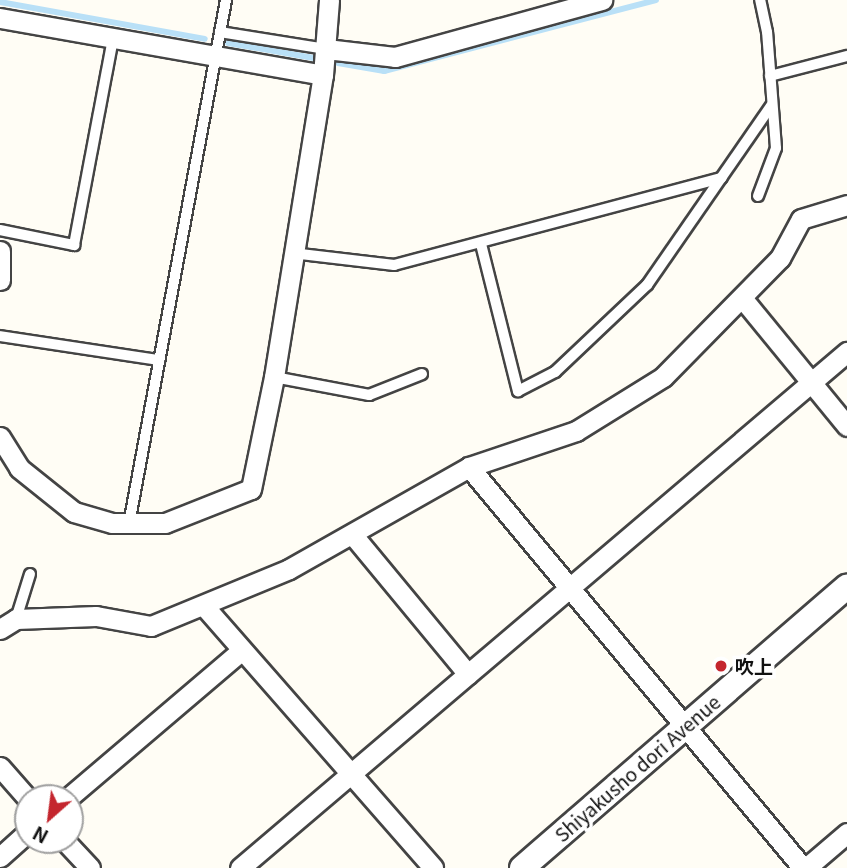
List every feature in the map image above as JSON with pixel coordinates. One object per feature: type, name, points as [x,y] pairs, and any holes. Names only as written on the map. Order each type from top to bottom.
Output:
[{"type":"street","points":[[0,437],[19,468],[74,512],[129,524],[165,523],[251,489],[275,377],[292,253],[324,75],[329,0]]},
{"type":"street","points":[[326,49],[395,57],[602,0]]},
{"type":"street","points":[[0,18],[324,75]]},
{"type":"street","points":[[8,624],[96,616],[151,626],[289,569],[469,467],[587,425],[663,377],[744,299],[780,258],[801,219],[847,205]]},
{"type":"street","points":[[0,251],[0,280]]},
{"type":"street","points":[[744,299],[847,426]]},
{"type":"street","points":[[240,868],[847,352]]},
{"type":"street","points":[[469,467],[568,590],[804,868],[847,833]]},
{"type":"street","points":[[352,534],[468,674]]},
{"type":"street","name":"Shiyakusho dori Avenue","points":[[522,868],[847,586]]},
{"type":"street","points":[[204,606],[433,868]]},
{"type":"street","points":[[84,784],[242,650]]},
{"type":"street","points":[[0,767],[15,784]]},
{"type":"street","points":[[0,857],[14,844]]},
{"type":"street","points":[[77,854],[90,868]]},
{"type":"lane","points":[[129,524],[213,56],[226,0]]},
{"type":"lane","points":[[758,196],[776,148],[771,76],[760,0]]},
{"type":"lane","points":[[220,32],[326,49]]},
{"type":"lane","points":[[0,230],[74,245],[113,39]]},
{"type":"lane","points":[[771,76],[847,56]]},
{"type":"lane","points":[[481,244],[518,391],[555,372],[647,285],[771,106]]},
{"type":"lane","points":[[292,253],[394,265],[722,178]]},
{"type":"lane","points":[[0,336],[159,359]]},
{"type":"lane","points":[[275,377],[369,396],[422,374]]},
{"type":"lane","points":[[8,624],[30,574]]},
{"type":"waterway","points":[[338,63],[384,71],[656,0]]},
{"type":"waterway","points":[[0,2],[205,39]]},
{"type":"waterway","points":[[228,43],[314,58]]},
{"type":"place","name":"吹上","points":[[721,666]]}]
